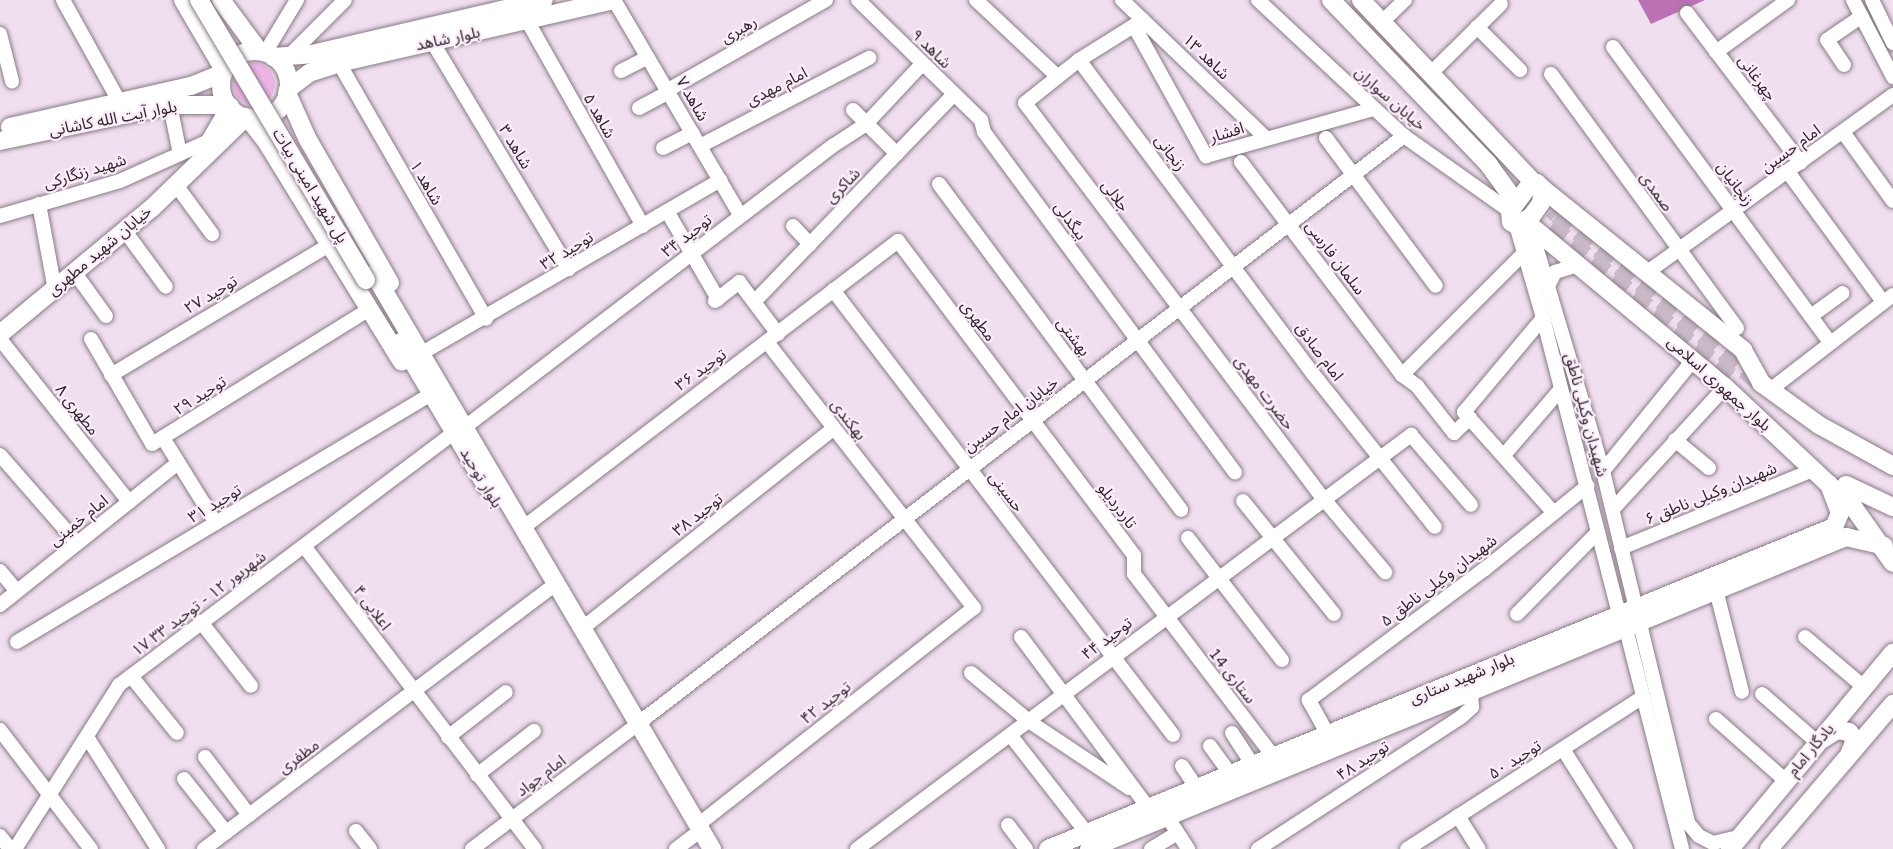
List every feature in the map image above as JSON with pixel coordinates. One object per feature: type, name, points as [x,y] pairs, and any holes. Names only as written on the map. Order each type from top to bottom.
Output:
[{"type":"main road","points":[[183,0],[203,32],[223,72],[222,92],[229,106],[247,118],[272,114],[288,91],[287,74],[271,55],[231,17],[221,0]]},
{"type":"main road","name":"پل شهید امینی بیات","points":[[199,0],[370,277],[424,360]]},
{"type":"main road","name":"پل شهید امینی بیات","points":[[210,0],[370,277]]},
{"type":"main road","name":"بلوار شاهد","points":[[271,55],[314,62],[339,63],[433,43],[529,9],[544,0]]},
{"type":"main road","name":"بلوار شاهد","points":[[288,91],[314,62],[529,9],[614,0]]},
{"type":"main road","name":"بلوار جمهوری اسلامی","points":[[1331,0],[1504,182],[1518,216],[1694,359],[1729,382],[1798,438],[1888,544],[1893,563]]},
{"type":"main road","name":"بلوار جمهوری اسلامی","points":[[1361,0],[1538,186],[1650,272],[1743,350],[1766,387],[1818,426],[1893,466]]},
{"type":"main road","points":[[203,32],[222,33],[231,17]]},
{"type":"main road","points":[[223,72],[242,53],[271,55]]},
{"type":"main road","name":"بلوار آیت الله کاشانی","points":[[0,141],[170,105],[189,96],[223,72]]},
{"type":"main road","name":"بلوار توحید","points":[[288,91],[307,138],[460,430],[548,590],[635,726]]},
{"type":"main road","name":"بلوار آیت الله کاشانی","points":[[0,129],[119,101],[189,96],[229,106]]},
{"type":"main road","name":"خیابان شهید مطهری","points":[[196,165],[229,106]]},
{"type":"main road","name":"بلوار توحید","points":[[247,118],[275,156],[368,310],[403,363],[424,360]]},
{"type":"main road","name":"خیابان شهید مطهری","points":[[0,334],[125,231],[247,118]]},
{"type":"main road","points":[[275,156],[285,139],[307,138]]},
{"type":"main road","points":[[1504,182],[1519,179],[1519,166]]},
{"type":"main road","points":[[1518,216],[1538,186]]},
{"type":"main road","points":[[1547,240],[1543,217],[1556,206],[1567,207]]},
{"type":"main road","name":"بلوار توحید","points":[[424,360],[431,394],[460,430],[524,527],[584,627],[635,726],[697,837],[712,849]]},
{"type":"main road","name":"بلوار جمهوری اسلامی","points":[[1729,382],[1813,470],[1837,485],[1893,507]]},
{"type":"main road","points":[[1837,485],[1840,532],[1888,544]]},
{"type":"main road","name":"بلوار شهید ستاری","points":[[1630,619],[1716,590],[1840,532]]},
{"type":"main road","name":"بلوار شهید ستاری","points":[[1146,810],[1173,826],[1468,686],[1840,532]]},
{"type":"main road","name":"یادگار امام","points":[[1735,842],[1893,653]]},
{"type":"main road","name":"بلوار شهید ستاری","points":[[1048,849],[1088,841],[1146,810],[1327,733],[1468,686]]},
{"type":"main road","points":[[1859,693],[1858,713],[1872,719],[1887,711]]},
{"type":"main road","name":"یادگار امام","points":[[1769,849],[1887,711]]},
{"type":"main road","points":[[1818,743],[1832,732],[1845,730],[1855,740],[1848,756]]},
{"type":"street","points":[[63,0],[119,101]]},
{"type":"street","points":[[271,55],[297,0]]},
{"type":"street","points":[[271,55],[345,0]]},
{"type":"street","name":"شاهد ۷","points":[[614,0],[740,215]]},
{"type":"street","name":"رهبری","points":[[639,108],[826,0]]},
{"type":"street","name":"شاهد ۹","points":[[858,0],[981,120]]},
{"type":"street","points":[[976,0],[1058,77],[1079,60],[1143,20]]},
{"type":"street","name":"شاهد ۱۳","points":[[1122,0],[1266,138]]},
{"type":"street","name":"خیابان سواران","points":[[1258,0],[1404,136],[1518,216]]},
{"type":"street","points":[[1382,22],[1405,0]]},
{"type":"street","points":[[1716,52],[1788,0]]},
{"type":"street","points":[[1853,0],[1893,77]]},
{"type":"street","points":[[1872,0],[1893,43]]},
{"type":"street","points":[[1431,73],[1501,4]]},
{"type":"street","name":"شاهد ۵","points":[[529,9],[643,226]]},
{"type":"street","name":"چهرغانی","points":[[1687,13],[1801,163]]},
{"type":"street","points":[[1844,65],[1827,40],[1862,16]]},
{"type":"street","name":"افشار","points":[[1143,20],[1138,33],[1204,154],[1373,109]]},
{"type":"street","points":[[1477,27],[1520,70]]},
{"type":"street","points":[[0,34],[12,81]]},
{"type":"street","name":"شاهد ۳","points":[[433,43],[569,269]]},
{"type":"street","name":"زنجانیان","points":[[1613,47],[1829,341]]},
{"type":"street","points":[[621,71],[648,57]]},
{"type":"street","name":"امام مهدی","points":[[700,146],[869,58]]},
{"type":"street","name":"زنجانی","points":[[1079,60],[1234,267]]},
{"type":"street","name":"شاهد ۱","points":[[339,63],[486,319]]},
{"type":"street","name":"توحید ۳۴","points":[[460,430],[740,215],[865,125],[922,64]]},
{"type":"street","name":"صمدی","points":[[1551,74],[1737,328]]},
{"type":"street","name":"جلالی","points":[[1058,77],[1026,103],[1179,309]]},
{"type":"street","name":"شاکری","points":[[755,301],[954,94]]},
{"type":"street","name":"امام حسین","points":[[1650,272],[1893,95]]},
{"type":"street","points":[[170,105],[180,154]]},
{"type":"street","points":[[854,110],[865,125],[897,154]]},
{"type":"street","name":"بیگدلی","points":[[981,120],[984,132],[1235,472]]},
{"type":"street","points":[[1843,132],[1893,201]]},
{"type":"street","points":[[663,148],[692,133]]},
{"type":"street","name":"خیابان امام حسین","points":[[635,726],[967,469],[1404,136]]},
{"type":"street","points":[[1326,138],[1436,286]]},
{"type":"street","name":"شهید زنگارکی","points":[[0,216],[120,181],[211,140]]},
{"type":"street","name":"سلمان فارسی","points":[[1241,162],[1402,375],[1417,386],[1454,433],[1467,415]]},
{"type":"street","points":[[1766,387],[1888,298],[1788,172]]},
{"type":"street","name":"توحید ۳۲","points":[[424,360],[486,319],[721,180]]},
{"type":"street","name":"بهشتی","points":[[939,184],[1181,510]]},
{"type":"street","points":[[176,185],[212,234]]},
{"type":"street","points":[[39,204],[54,290]]},
{"type":"street","points":[[667,211],[691,254]]},
{"type":"street","name":"شهیدان وکیلی ناطق","points":[[1518,216],[1524,253],[1598,532],[1630,619],[1648,655],[1689,823],[1699,836],[1713,843],[1735,842]]},
{"type":"street","name":"شهیدان وکیلی ناطق","points":[[1518,216],[1536,243],[1613,509],[1621,548],[1630,619],[1632,657],[1682,849]]},
{"type":"street","points":[[793,226],[810,244]]},
{"type":"street","points":[[125,231],[166,287]]},
{"type":"street","name":"توحید ۳۶","points":[[524,527],[898,241]]},
{"type":"street","name":"مطهری","points":[[898,241],[1032,420]]},
{"type":"street","name":"توحید ۲۷","points":[[111,375],[329,245]]},
{"type":"street","points":[[1402,375],[1524,253]]},
{"type":"street","name":"بهکندی","points":[[691,254],[716,300],[739,282],[755,301],[772,338],[833,429],[974,609]]},
{"type":"street","points":[[1548,286],[1555,272],[1578,265]]},
{"type":"street","name":"امام صادق","points":[[1234,267],[1378,457],[1435,527]]},
{"type":"street","points":[[75,273],[106,316]]},
{"type":"street","name":"حسینی","points":[[833,290],[967,469],[1173,735]]},
{"type":"street","points":[[1811,316],[1843,293]]},
{"type":"street","name":"حضرت مهدی","points":[[1179,309],[1323,498],[1385,572]]},
{"type":"street","name":"توحید ۲۹","points":[[163,438],[368,310]]},
{"type":"street","points":[[1543,318],[1467,415],[1554,513]]},
{"type":"street","name":"مطهری ۸","points":[[0,339],[129,502]]},
{"type":"street","points":[[91,339],[152,444],[163,438],[216,523]]},
{"type":"street","points":[[1603,471],[1694,359]]},
{"type":"street","points":[[1613,509],[1729,382]]},
{"type":"street","points":[[1504,454],[1561,389]]},
{"type":"street","name":"توحید ۳۱","points":[[17,642],[431,394]]},
{"type":"street","name":"تاردردیلو","points":[[1032,420],[1134,555],[1134,574],[1165,616]]},
{"type":"street","name":"توحید ۳۸","points":[[584,627],[833,429]]},
{"type":"street","name":"۱۷ شهریور ۱۲ - توحید ۳۳","points":[[12,849],[51,795],[119,685],[460,430]]},
{"type":"street","name":"توحید ۴۴","points":[[857,849],[1030,722],[1110,656],[1411,435],[1471,505]]},
{"type":"street","points":[[1675,440],[1709,468]]},
{"type":"street","points":[[0,455],[77,543]]},
{"type":"street","name":"امام خمینی","points":[[0,605],[178,463]]},
{"type":"street","name":"شهیدان وکیلی ناطق ۶","points":[[1621,548],[1813,470]]},
{"type":"street","name":"شهیدان وکیلی ناطق ۵","points":[[1327,733],[1309,700],[1587,486]]},
{"type":"street","points":[[1243,501],[1334,614]]},
{"type":"street","points":[[1517,614],[1598,532]]},
{"type":"street","points":[[1188,538],[1282,660]]},
{"type":"street","name":"اعلایی ۴","points":[[304,546],[535,849]]},
{"type":"street","points":[[0,571],[17,591]]},
{"type":"street","name":"مظفری","points":[[204,849],[548,590]]},
{"type":"street","points":[[1716,590],[1742,692]]},
{"type":"street","name":"توحید ۴۲","points":[[676,849],[697,837],[974,609]]},
{"type":"street","name":"ستاری 14","points":[[1165,616],[1273,756]]},
{"type":"street","points":[[201,622],[251,687]]},
{"type":"street","points":[[1021,637],[1061,696],[1146,810],[1144,849]]},
{"type":"street","points":[[1805,637],[1859,693]]},
{"type":"street","points":[[1632,657],[1639,652],[1648,655]]},
{"type":"street","points":[[971,673],[1030,722],[1146,810]]},
{"type":"street","points":[[131,676],[177,733]]},
{"type":"street","name":"توحید ۴۸","points":[[1258,849],[1461,717],[1472,707],[1468,686]]},
{"type":"street","points":[[448,737],[506,692]]},
{"type":"street","points":[[1762,694],[1818,743]]},
{"type":"street","name":"توحید ۵۰","points":[[1407,849],[1641,698]]},
{"type":"street","points":[[1716,719],[1785,780]]},
{"type":"street","name":"امام جواد","points":[[472,849],[635,726]]},
{"type":"street","points":[[0,730],[91,849]]},
{"type":"street","points":[[477,775],[534,731]]},
{"type":"street","points":[[1232,733],[1253,765]]},
{"type":"street","points":[[1011,735],[1088,841]]},
{"type":"street","points":[[87,737],[158,849]]},
{"type":"street","points":[[1210,746],[1230,774]]},
{"type":"street","points":[[1563,749],[1626,849]]},
{"type":"street","points":[[205,757],[249,815]]},
{"type":"street","points":[[1182,766],[1197,788]]},
{"type":"street","points":[[184,779],[226,832]]},
{"type":"street","points":[[1458,816],[1479,849]]},
{"type":"street","points":[[1008,825],[1026,849]]},
{"type":"street","points":[[1151,849],[1173,826],[1188,849]]},
{"type":"street","points":[[356,831],[370,849]]},
{"type":"street","points":[[0,836],[12,849]]},
{"type":"shaded area","points":[[1638,0],[1705,0],[1651,24]]},
{"type":"shaded area","points":[[254,63],[262,64],[269,69],[274,76],[274,92],[269,99],[262,104],[254,105],[246,104],[239,99],[234,92],[233,84],[234,76],[239,69],[246,64]]},
{"type":"tunnel","points":[[1534,190],[1557,215],[1759,382]]},
{"type":"tunnel","points":[[1551,226],[1732,378]]}]
